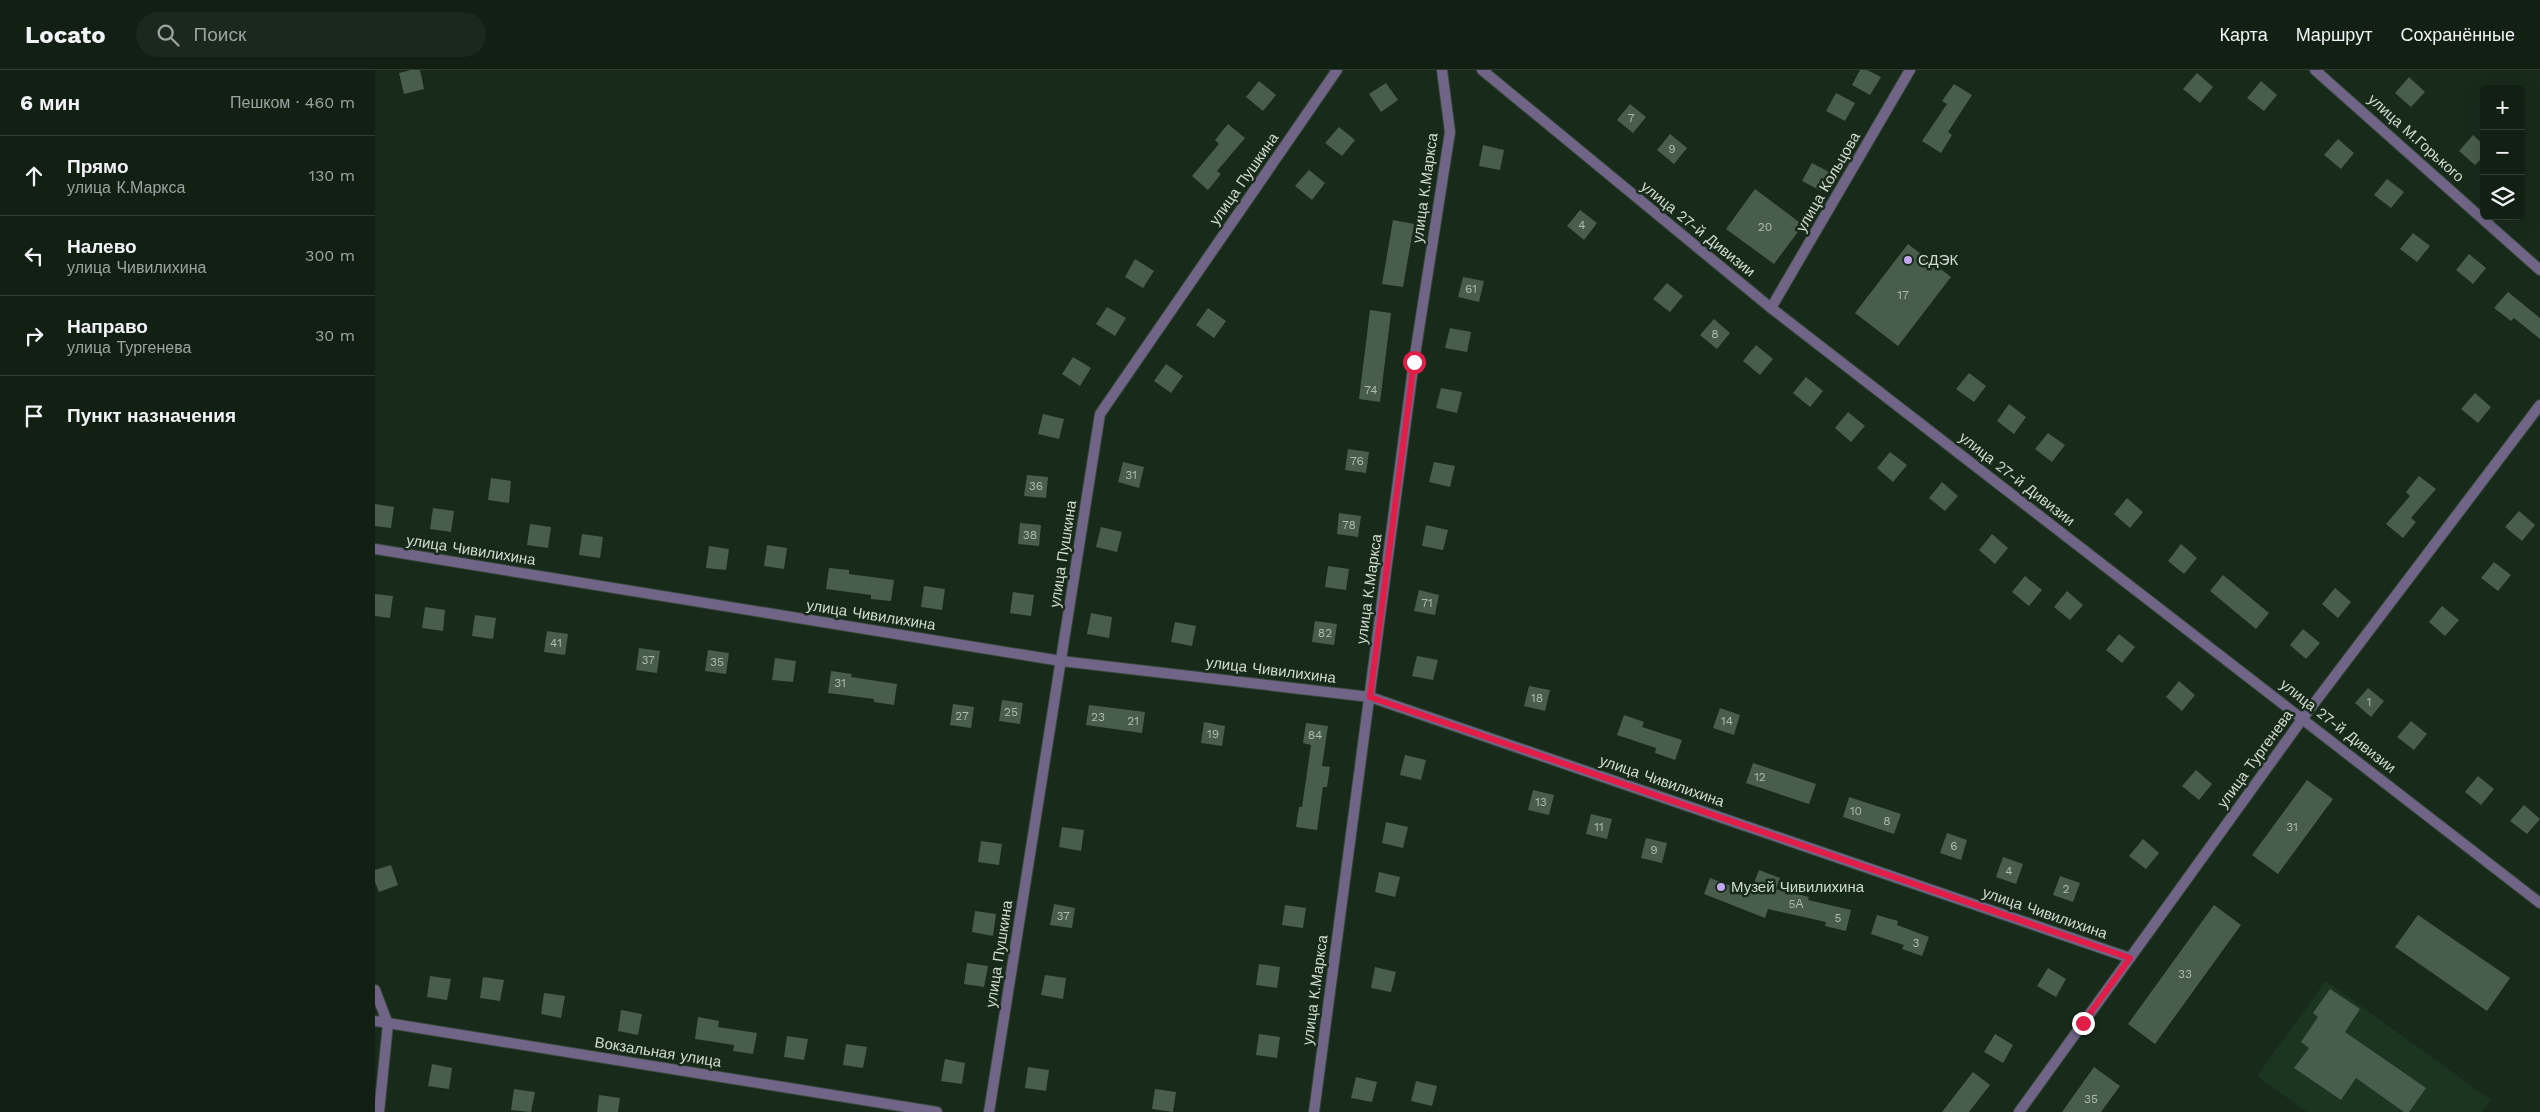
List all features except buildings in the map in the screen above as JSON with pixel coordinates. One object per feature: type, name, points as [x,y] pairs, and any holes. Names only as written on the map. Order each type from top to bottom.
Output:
[{"type":"street","name":"улица Пушкина","points":[[989,1112],[1100,414],[1337,70]]},
{"type":"street","name":"улица К.Маркса","points":[[1314,1112],[1414,362],[1450,132],[1442,70]]},
{"type":"street","name":"улица 27-й Дивизии","points":[[1482,70],[1771,308],[2540,903]]},
{"type":"street","name":"улица Кольцова","points":[[1771,308],[1910,70]]},
{"type":"street","name":"улица М.Горького","points":[[2315,70],[2540,270]]},
{"type":"street","name":"улица Тургенева","points":[[2019,1112],[2303,718],[2540,405]]},
{"type":"street","name":"улица Чивилихина","points":[[375,549],[1061,661],[1370,697],[2130,958]]},
{"type":"street","points":[[375,990],[388,1024],[379,1112]]},
{"type":"street","name":"Вокзальная улица","points":[[375,1021],[937,1112]]},
{"type":"shaded area","points":[[2326,981],[2491,1100],[2482,1112],[2307,1112],[2257,1076]]},
{"type":"place","name":"СДЭК","points":[[1908,260]]},
{"type":"place","name":"Музей Чивилихина","points":[[1721,887]]},
{"type":"route","points":[[1414,362],[1370,697],[2130,958],[2083,1023]]}]
